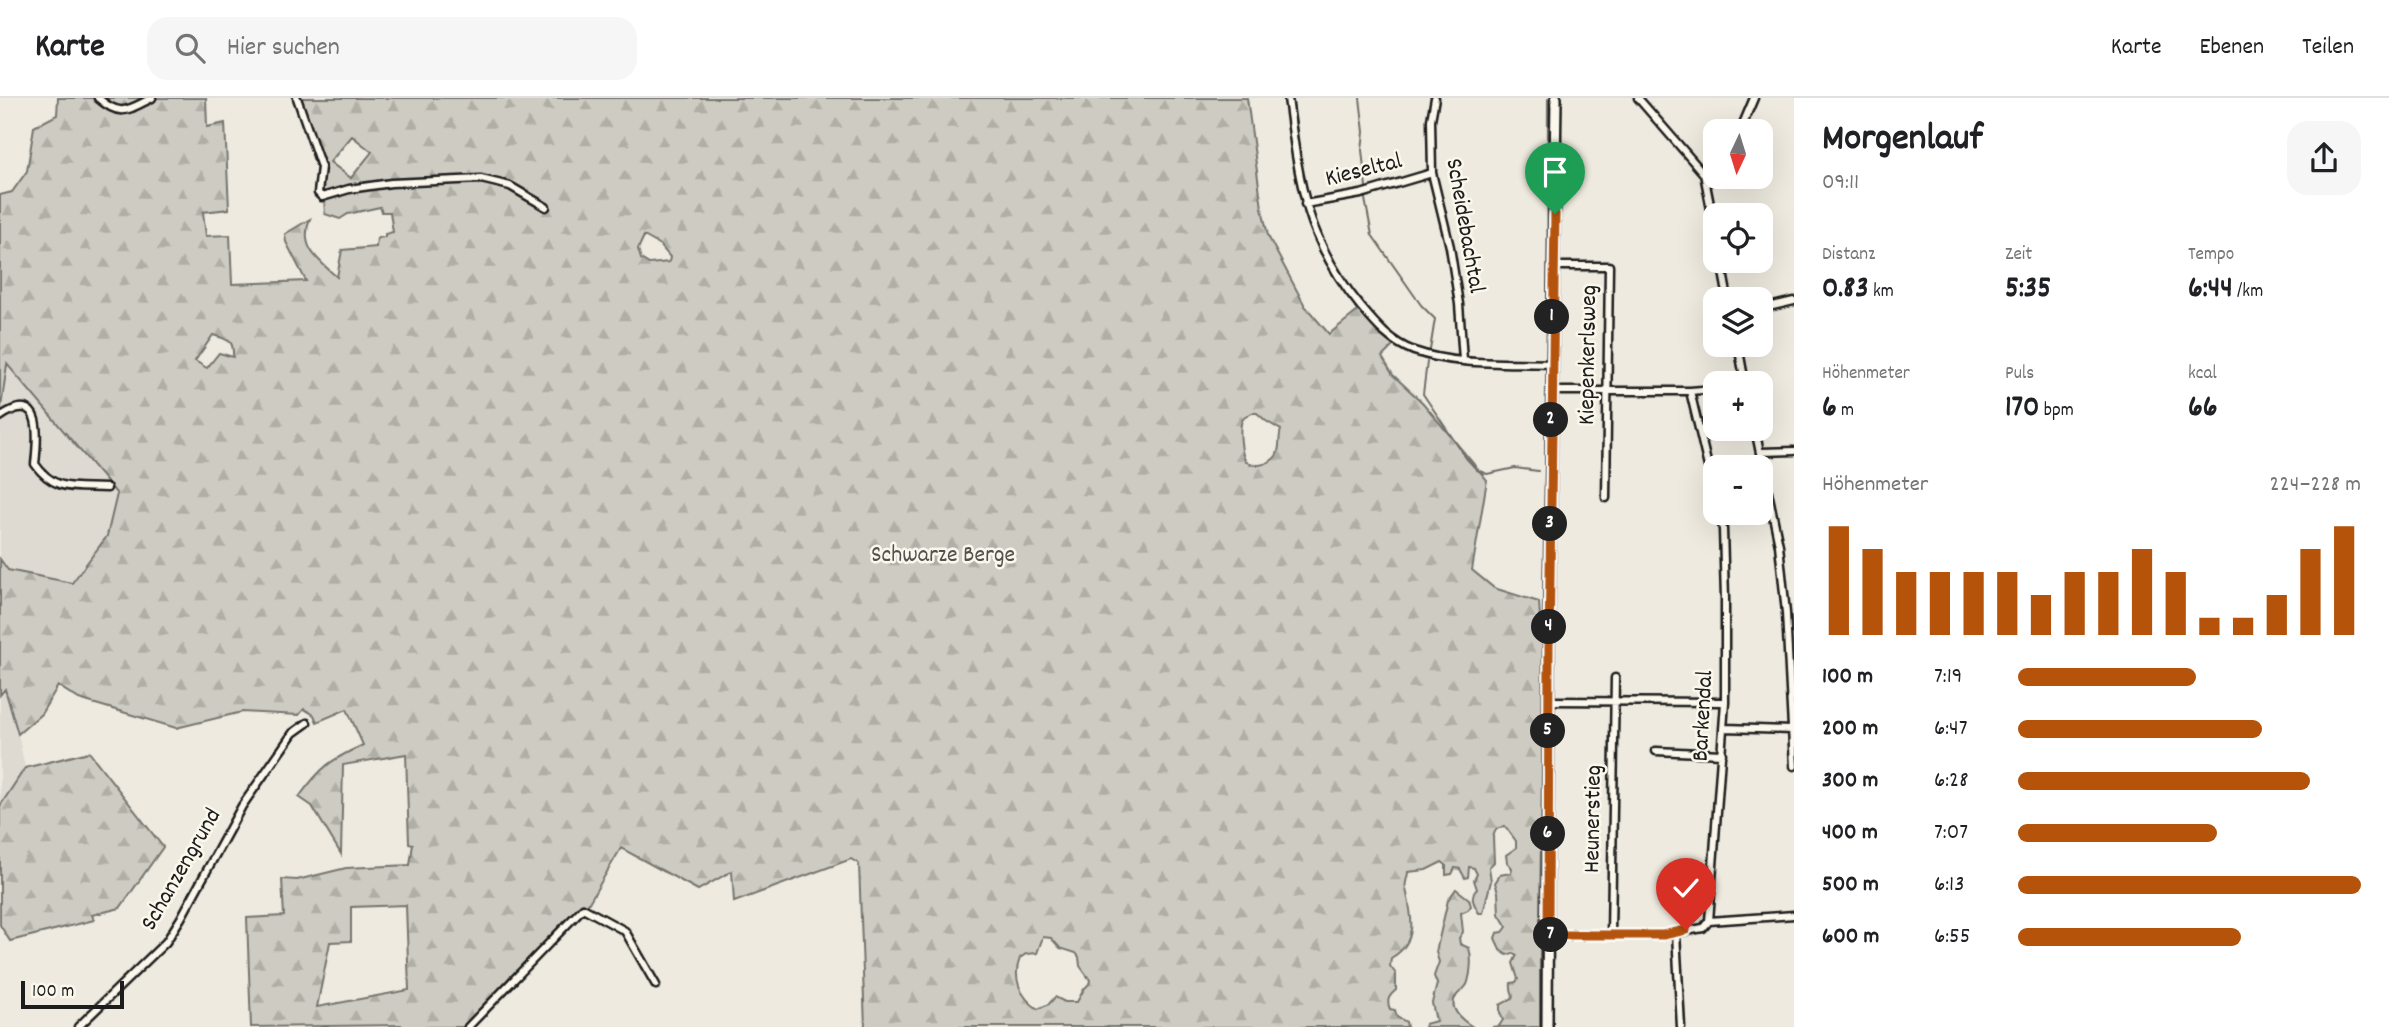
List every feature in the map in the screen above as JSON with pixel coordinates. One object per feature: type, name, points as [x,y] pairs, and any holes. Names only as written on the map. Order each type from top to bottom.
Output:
[{"type":"street","points":[[98,98],[118,112],[152,98]]},
{"type":"street","points":[[297,98],[321,167],[318,193],[321,197],[348,189],[391,183],[481,179],[510,186],[547,207]]},
{"type":"street","points":[[1288,98],[1305,204],[1317,237],[1332,266],[1384,334],[1414,351],[1463,360],[1552,364]]},
{"type":"street","name":"Scheidebachtal","points":[[1435,98],[1430,120],[1432,173],[1454,270],[1463,360]]},
{"type":"street","points":[[1547,1027],[1548,701],[1556,98]]},
{"type":"street","points":[[1637,98],[1703,173]]},
{"type":"street","points":[[1745,119],[1754,98]]},
{"type":"street","name":"Kieseltal","points":[[1305,204],[1361,194],[1432,173]]},
{"type":"street","name":"Kiepenkerlsweg","points":[[1555,266],[1609,266],[1606,498]]},
{"type":"street","points":[[1773,306],[1794,301]]},
{"type":"street","points":[[1552,391],[1703,390]]},
{"type":"street","points":[[1690,391],[1705,455]]},
{"type":"street","points":[[0,417],[18,408],[25,408],[35,416],[38,426],[35,464],[50,481],[61,486],[107,488]]},
{"type":"street","points":[[1758,441],[1790,612],[1794,766]]},
{"type":"street","points":[[1760,452],[1794,452]]},
{"type":"street","name":"Barkendal","points":[[1709,921],[1726,702],[1722,525]]},
{"type":"street","name":"Heunerstieg","points":[[1611,935],[1615,678]]},
{"type":"street","points":[[1548,701],[1726,702]]},
{"type":"street","name":"Schanzengrund","points":[[78,1027],[166,942],[237,813],[293,733],[307,723]]},
{"type":"street","points":[[1725,728],[1791,730]]},
{"type":"street","points":[[1656,751],[1722,754]]},
{"type":"street","points":[[468,1027],[583,908],[625,931],[656,985]]},
{"type":"street","points":[[1548,935],[1663,935],[1703,928],[1709,921],[1794,915]]},
{"type":"street","points":[[1676,933],[1681,1027]]},
{"type":"street","points":[[87,1018],[92,1027]]},
{"type":"shaded area","points":[[6,364],[117,494],[107,536],[72,584],[8,570],[0,559],[0,415]]},
{"type":"shaded area","points":[[5,688],[25,768],[0,806],[0,695]]},
{"type":"green space","name":"Schwarze Berge","points":[[58,98],[206,98],[207,127],[225,123],[229,209],[203,212],[206,236],[230,235],[232,284],[306,281],[286,242],[285,234],[310,219],[307,229],[308,245],[337,277],[342,250],[376,247],[377,238],[393,232],[390,212],[382,212],[380,207],[348,214],[340,219],[325,214],[324,198],[320,196],[321,176],[297,98],[1247,98],[1268,236],[1305,306],[1329,334],[1359,310],[1393,346],[1382,357],[1393,375],[1423,403],[1487,480],[1472,570],[1494,588],[1539,602],[1541,632],[1546,633],[1544,1027],[1492,1027],[1499,1026],[1503,1020],[1500,1005],[1513,997],[1511,983],[1518,979],[1513,963],[1517,955],[1507,955],[1500,950],[1495,938],[1497,933],[1503,932],[1507,927],[1499,914],[1495,883],[1500,875],[1511,873],[1512,868],[1506,855],[1516,848],[1516,841],[1505,826],[1496,829],[1493,837],[1494,862],[1489,867],[1491,881],[1483,913],[1479,913],[1473,901],[1477,889],[1474,880],[1477,874],[1474,868],[1469,867],[1468,877],[1465,878],[1460,869],[1455,868],[1452,874],[1446,875],[1446,865],[1442,862],[1426,870],[1408,872],[1406,887],[1411,918],[1410,936],[1400,952],[1391,958],[1390,966],[1396,974],[1396,990],[1388,1001],[1390,1009],[1395,1010],[1397,1017],[1406,1022],[1407,1027],[865,1027],[859,864],[851,859],[734,902],[732,871],[698,890],[621,848],[587,906],[471,1027],[251,1027],[247,918],[284,916],[282,879],[297,880],[346,868],[410,865],[413,844],[409,843],[406,754],[343,765],[341,854],[312,806],[299,797],[327,765],[363,745],[347,709],[317,722],[314,715],[304,709],[299,715],[242,712],[176,728],[79,699],[58,686],[41,714],[18,734],[5,689],[0,695],[0,559],[8,570],[72,583],[107,536],[117,494],[7,364],[0,415],[0,195],[12,192],[27,171],[34,127],[57,115]],"holes":[[[352,136],[372,152],[351,178],[330,162]],[[644,236],[660,245],[670,257],[669,262],[649,264],[641,259],[638,249]],[[213,335],[229,341],[233,357],[219,353],[207,368],[195,361]],[[1257,413],[1281,430],[1276,456],[1270,461],[1253,465],[1246,461],[1240,434],[1244,418]],[[406,905],[409,990],[317,1007],[330,942],[351,941],[351,907]],[[1043,937],[1051,938],[1060,948],[1076,953],[1080,966],[1090,980],[1077,1002],[1065,1002],[1055,997],[1049,1004],[1038,1009],[1026,999],[1017,980],[1020,958],[1026,954],[1037,953]]]},
{"type":"green space","points":[[89,752],[163,847],[120,908],[92,915],[94,920],[10,941],[0,925],[0,806],[25,768]]},
{"type":"green space","points":[[1456,889],[1469,899],[1471,906],[1461,913],[1463,932],[1459,938],[1460,944],[1469,948],[1471,965],[1467,984],[1457,995],[1453,1005],[1461,1018],[1473,1027],[1424,1027],[1425,1024],[1436,1021],[1432,1003],[1437,984],[1434,976],[1439,962],[1436,952],[1448,900]]},
{"type":"waterway","points":[[1360,98],[1366,187]]},
{"type":"waterway","points":[[1547,349],[1548,98]]},
{"type":"waterway","points":[[1365,199],[1372,235],[1421,305],[1435,319],[1430,350]]},
{"type":"waterway","points":[[1427,362],[1423,394],[1477,470],[1487,474],[1515,468],[1538,471]]},
{"type":"waterway","points":[[1544,605],[1547,375]]},
{"type":"waterway","points":[[1540,915],[1544,634]]},
{"type":"waterway","points":[[1540,918],[1540,1027]]},
{"type":"route","points":[[1555,214],[1548,935],[1663,935],[1686,930]]}]
